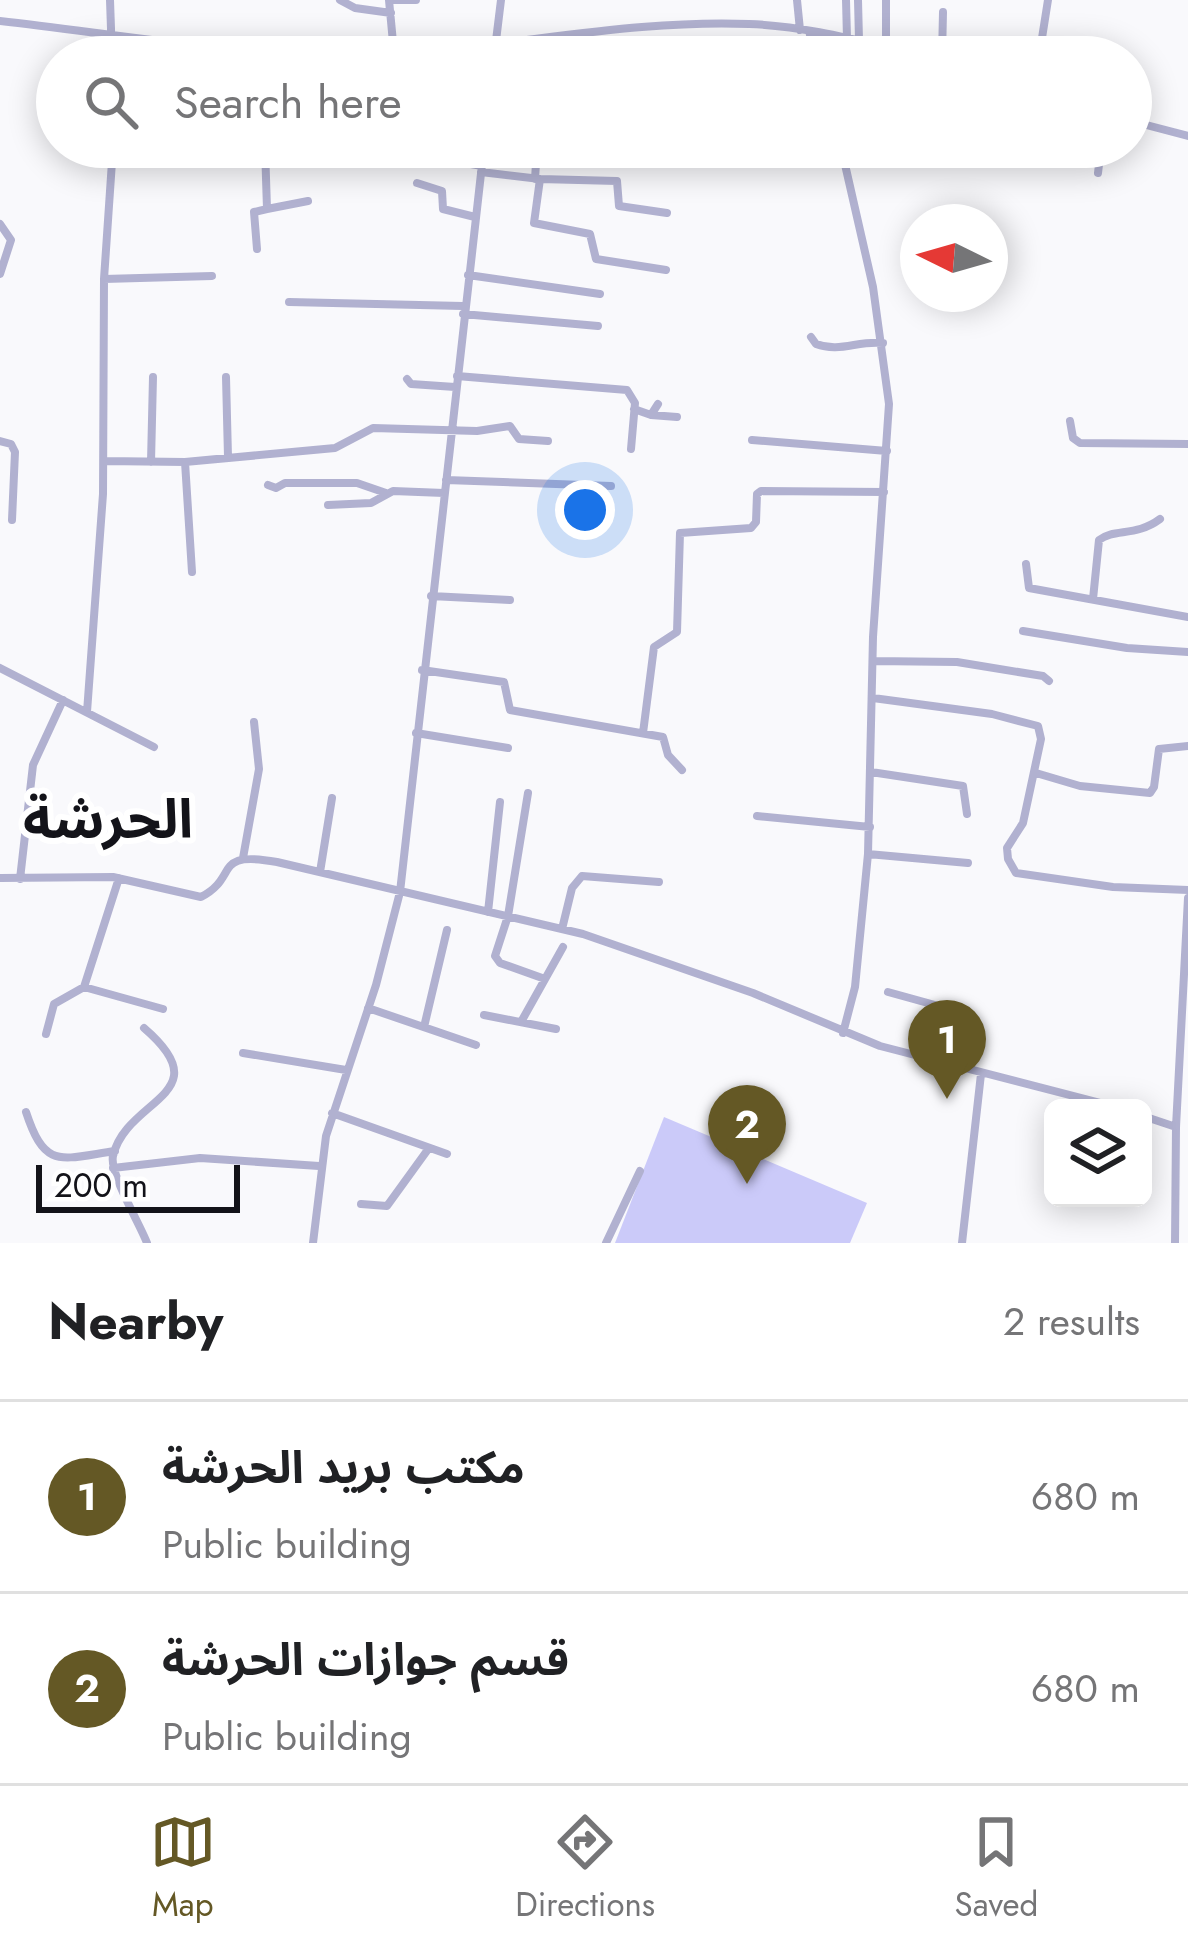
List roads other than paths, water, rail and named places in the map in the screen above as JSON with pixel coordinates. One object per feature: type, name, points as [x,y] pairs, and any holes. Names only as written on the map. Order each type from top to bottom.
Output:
[{"type":"street","points":[[110,0],[111,34]]},
{"type":"street","points":[[340,0],[356,8],[391,13]]},
{"type":"street","points":[[393,36],[389,0],[416,0]]},
{"type":"street","points":[[497,36],[501,0]]},
{"type":"street","points":[[797,0],[806,36]]},
{"type":"street","points":[[846,0],[847,36]]},
{"type":"street","points":[[858,0],[859,36]]},
{"type":"street","points":[[886,0],[886,36]]},
{"type":"street","points":[[1042,36],[1048,0]]},
{"type":"street","points":[[942,36],[943,12]]},
{"type":"street","points":[[0,21],[126,36]]},
{"type":"street","points":[[573,36],[709,24],[835,36]]},
{"type":"street","points":[[1152,127],[1188,136]]},
{"type":"street","points":[[87,712],[104,461],[104,279],[112,168]]},
{"type":"street","points":[[266,168],[267,209]]},
{"type":"street","points":[[478,168],[538,179],[617,182],[620,206],[667,213]]},
{"type":"street","points":[[538,168],[532,217],[537,226],[590,234],[596,259],[666,270]]},
{"type":"street","points":[[843,1033],[855,987],[870,826],[873,661],[889,382],[846,168]]},
{"type":"street","points":[[1098,173],[1099,168]]},
{"type":"street","points":[[313,1243],[319,1166],[332,1113],[400,892],[482,169]]},
{"type":"street","points":[[417,183],[442,191],[443,209],[448,213],[475,217]]},
{"type":"street","points":[[257,249],[254,212],[308,201]]},
{"type":"street","points":[[0,224],[11,241],[0,274]]},
{"type":"street","points":[[468,275],[600,293]]},
{"type":"street","points":[[104,279],[212,276]]},
{"type":"street","points":[[289,302],[463,310],[598,326]]},
{"type":"street","points":[[811,337],[816,344],[836,349],[857,342],[883,343]]},
{"type":"street","points":[[151,461],[153,377]]},
{"type":"street","points":[[226,377],[228,457]]},
{"type":"street","points":[[407,379],[410,384],[623,389],[633,394],[632,449]]},
{"type":"street","points":[[651,415],[658,404]]},
{"type":"street","points":[[634,409],[677,417]]},
{"type":"street","points":[[1070,421],[1073,438],[1080,443],[1188,444]]},
{"type":"street","points":[[104,461],[185,461],[340,447],[370,428],[510,427],[520,439],[548,441]]},
{"type":"street","points":[[752,440],[886,451]]},
{"type":"street","points":[[0,441],[11,444],[15,452],[12,520]]},
{"type":"street","points":[[185,461],[192,572]]},
{"type":"street","points":[[446,480],[611,486]]},
{"type":"street","points":[[268,485],[357,482],[386,493],[444,493]]},
{"type":"street","points":[[643,733],[654,647],[677,632],[680,533],[751,528],[761,491],[884,492]]},
{"type":"street","points":[[328,506],[371,503],[386,493]]},
{"type":"street","points":[[1093,598],[1099,540],[1108,533],[1138,532],[1160,520]]},
{"type":"street","points":[[1026,564],[1029,588],[1188,617]]},
{"type":"street","points":[[431,596],[510,600]]},
{"type":"street","points":[[1023,631],[1127,648],[1188,652]]},
{"type":"street","points":[[873,661],[970,664],[1043,676],[1049,681]]},
{"type":"street","points":[[0,668],[154,747]]},
{"type":"street","points":[[422,670],[506,682],[510,710],[663,737],[668,755],[682,770]]},
{"type":"street","points":[[873,698],[1034,723],[1041,732],[1036,773],[1023,826],[1006,848],[1016,873],[1188,894],[1175,1243]]},
{"type":"street","points":[[20,879],[33,765],[63,700]]},
{"type":"street","points":[[242,858],[259,769],[254,722]]},
{"type":"street","points":[[416,734],[508,748]]},
{"type":"street","points":[[1036,773],[1080,786],[1150,793],[1159,748],[1188,746]]},
{"type":"street","points":[[871,772],[963,786],[967,814]]},
{"type":"street","points":[[528,793],[496,960],[545,979]]},
{"type":"street","points":[[320,872],[332,798]]},
{"type":"street","points":[[488,911],[500,802]]},
{"type":"street","points":[[757,816],[870,826]]},
{"type":"street","points":[[868,854],[968,863]]},
{"type":"street","points":[[0,878],[119,878],[201,897],[211,892],[232,862],[242,858],[320,872],[562,929],[670,962],[843,1033],[918,1058],[1083,1099]]},
{"type":"street","points":[[562,929],[572,888],[582,875],[659,881]]},
{"type":"street","points":[[46,1034],[54,1004],[84,987],[119,878]]},
{"type":"street","points":[[424,1027],[447,930]]},
{"type":"street","points":[[521,1022],[562,947]]},
{"type":"street","points":[[84,987],[164,1009]]},
{"type":"street","points":[[888,992],[934,1005],[935,1026],[918,1058]]},
{"type":"street","points":[[368,1008],[476,1045]]},
{"type":"street","points":[[484,1016],[556,1029]]},
{"type":"street","points":[[144,1028],[168,1051],[173,1080],[115,1151],[113,1168],[147,1243]]},
{"type":"street","points":[[243,1053],[346,1070]]},
{"type":"street","points":[[962,1243],[981,1074]]},
{"type":"street","points":[[26,1112],[38,1146],[46,1153],[71,1156],[115,1151]]},
{"type":"street","points":[[332,1113],[447,1154]]},
{"type":"street","points":[[1152,1119],[1176,1126]]},
{"type":"street","points":[[361,1204],[387,1206],[429,1148]]},
{"type":"street","points":[[113,1168],[200,1158],[319,1166]]},
{"type":"street","points":[[606,1243],[640,1171]]},
{"type":"place","name":"مكتب بريد الحرشة","points":[[947,1099]]},
{"type":"place","name":"قسم جوازات الحرشة","points":[[747,1184]]},
{"type":"district","name":"الحرشة","points":[[108,819]]}]
